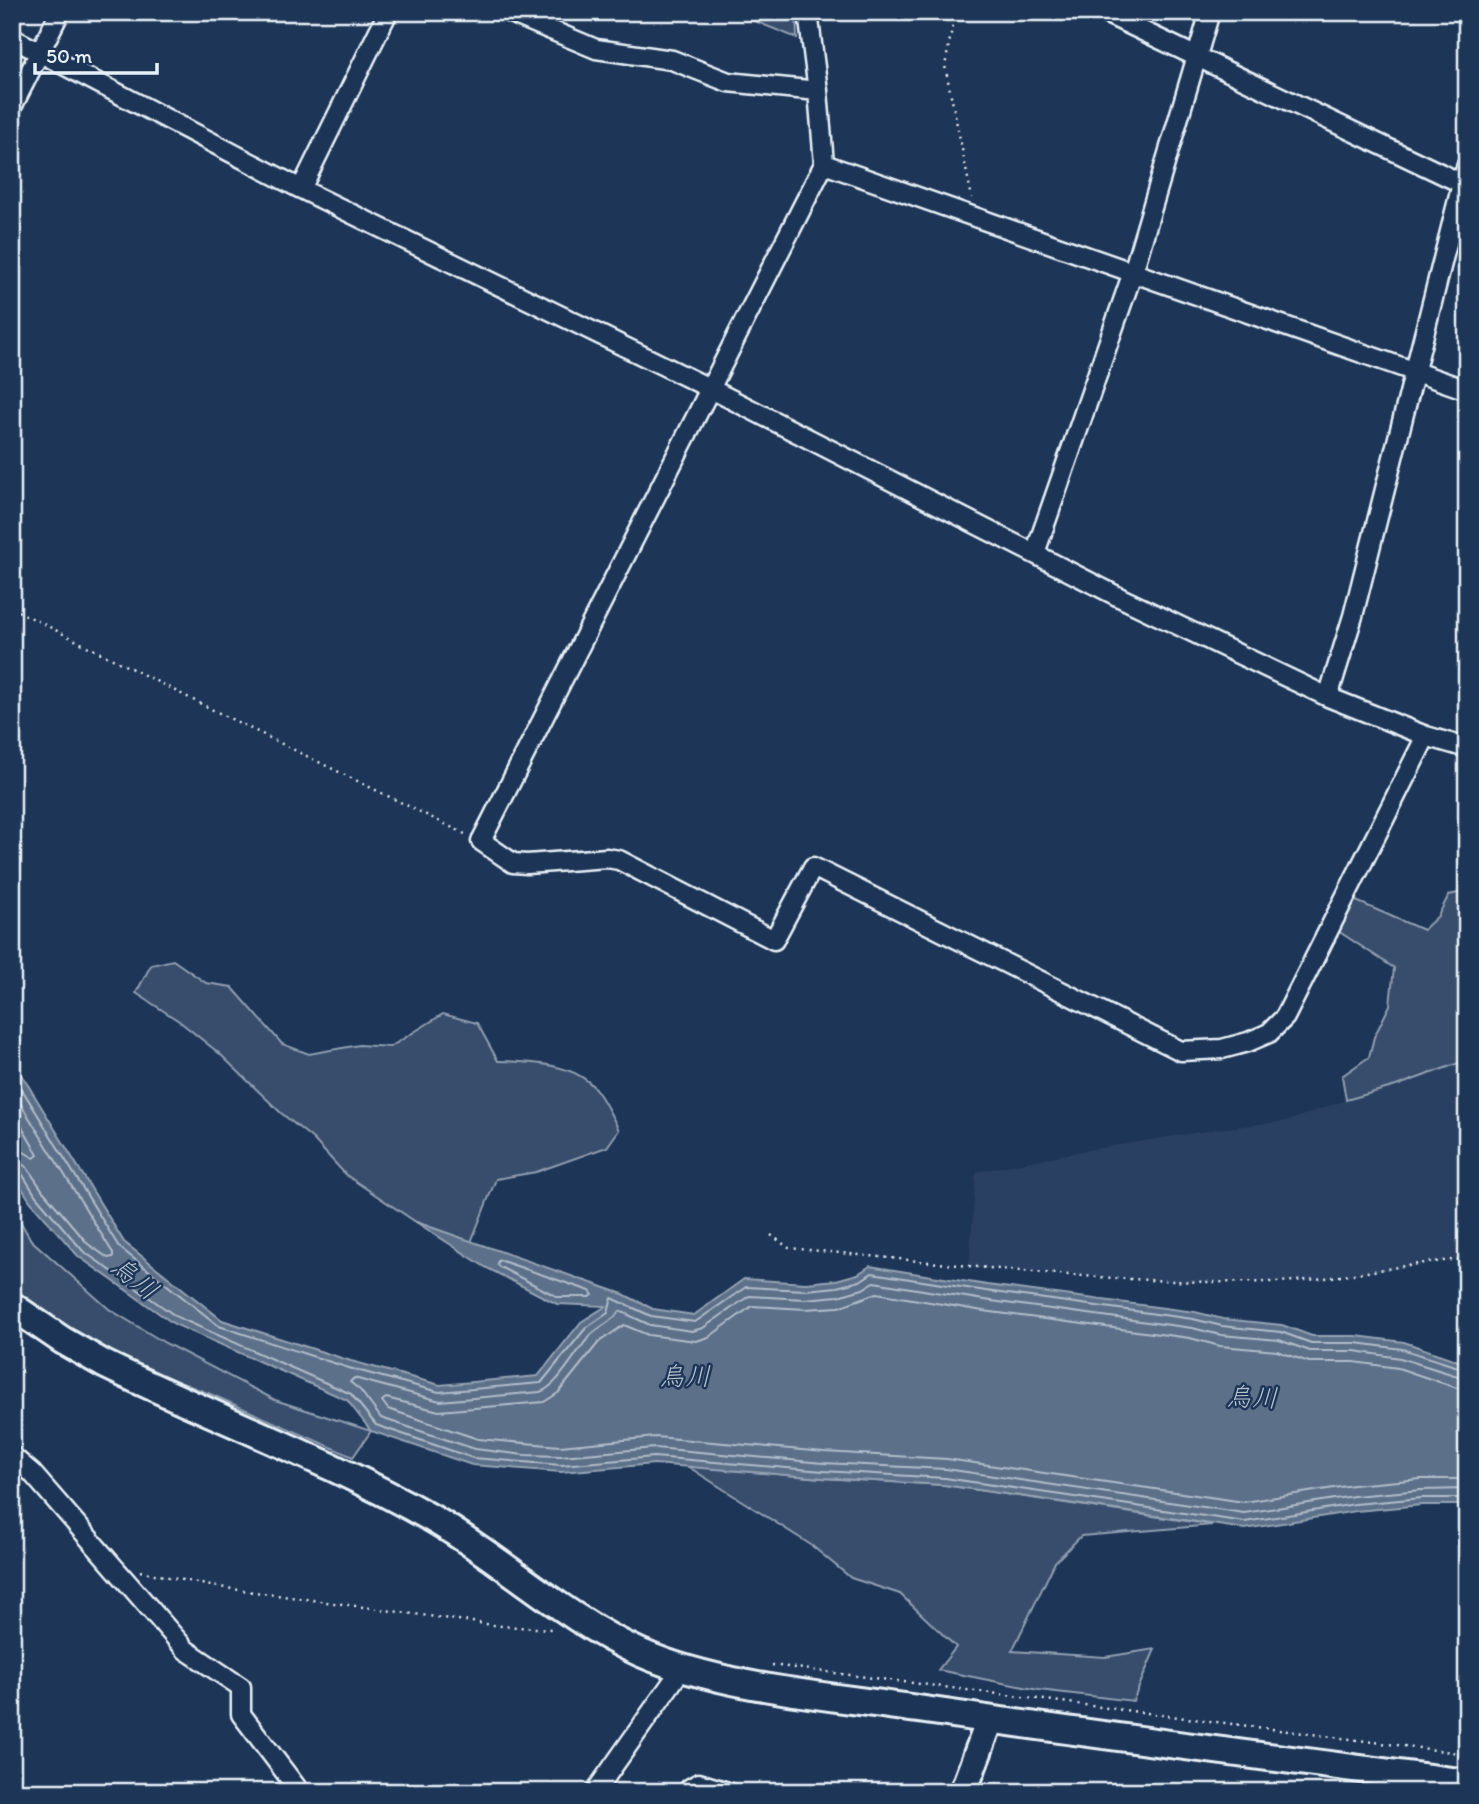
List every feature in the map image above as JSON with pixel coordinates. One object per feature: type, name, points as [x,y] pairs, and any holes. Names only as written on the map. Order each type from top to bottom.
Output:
[{"type":"street","points":[[12,107],[60,12]]},
{"type":"street","points":[[301,189],[388,12]]},
{"type":"street","points":[[508,12],[596,49],[672,60],[729,82],[818,91]]},
{"type":"street","points":[[808,12],[824,164],[481,841],[513,863],[607,858],[619,860],[774,940],[813,867],[1181,1051],[1222,1049],[1269,1033],[1285,1017],[1426,736]]},
{"type":"street","points":[[1103,12],[1464,186]]},
{"type":"street","points":[[1035,553],[1133,272],[1210,12]]},
{"type":"street","points":[[12,38],[301,189],[709,388],[1121,597],[1328,697],[1426,736],[1467,748]]},
{"type":"street","points":[[824,164],[1412,373],[1467,390]]},
{"type":"street","points":[[1328,697],[1353,616],[1412,373],[1464,186],[1467,164]]},
{"type":"street","points":[[12,1306],[104,1364],[381,1491],[437,1522],[577,1619],[641,1653],[710,1676],[778,1689],[990,1720],[1467,1783]]},
{"type":"street","points":[[12,1457],[32,1473],[186,1650],[241,1687],[242,1714],[300,1792]]},
{"type":"street","points":[[595,1792],[683,1667]]},
{"type":"street","points":[[963,1792],[990,1720]]},
{"type":"street","points":[[688,1792],[699,1783],[728,1792]]},
{"type":"path","points":[[955,12],[945,66],[976,217]]},
{"type":"path","points":[[12,608],[481,841]]},
{"type":"path","points":[[771,1235],[789,1248],[969,1267],[1180,1282],[1310,1281],[1467,1259]]},
{"type":"path","points":[[119,1573],[132,1570],[211,1586],[488,1624],[561,1629]]},
{"type":"path","points":[[763,1664],[1467,1755]]},
{"type":"shaded area","points":[[713,12],[796,12],[797,38],[747,18]]},
{"type":"shaded area","points":[[1467,891],[1467,1060],[1396,1086],[1346,1100],[1342,1076],[1369,1057],[1374,1037],[1390,1005],[1394,968],[1335,929],[1354,900],[1423,930],[1438,916],[1449,895]]},
{"type":"shaded area","points":[[173,960],[206,983],[232,987],[282,1044],[309,1054],[359,1045],[390,1047],[443,1014],[477,1023],[498,1061],[565,1069],[588,1082],[597,1091],[619,1130],[607,1147],[536,1172],[496,1179],[471,1242],[416,1222],[346,1175],[313,1139],[281,1113],[220,1054],[179,1021],[136,993],[151,965]]},
{"type":"shaded area","points":[[1467,1060],[1467,1259],[1310,1281],[1274,1282],[1180,1282],[969,1267],[976,1172],[1082,1151],[1287,1121]]},
{"type":"shaded area","points":[[12,1207],[31,1240],[109,1309],[165,1343],[275,1400],[371,1431],[353,1457],[208,1393],[111,1356],[12,1287]]},
{"type":"shaded area","points":[[687,1466],[944,1485],[1213,1525],[1081,1536],[1055,1562],[1012,1651],[1105,1657],[1155,1649],[1133,1701],[1039,1690],[938,1670],[956,1647],[900,1594],[851,1578],[811,1545]]},
{"type":"water","name":"烏川","points":[[12,1059],[124,1242],[222,1320],[351,1361],[440,1385],[538,1376],[581,1322],[606,1306],[557,1304],[485,1267],[416,1222],[623,1294],[653,1309],[694,1315],[744,1279],[806,1283],[836,1280],[858,1274],[870,1266],[987,1285],[1195,1312],[1223,1319],[1282,1325],[1312,1336],[1356,1336],[1404,1342],[1467,1364],[1467,1505],[1422,1505],[1356,1511],[1245,1529],[944,1485],[654,1464],[561,1472],[472,1465],[371,1431],[347,1400],[174,1324],[78,1256],[30,1201],[12,1172]]}]
